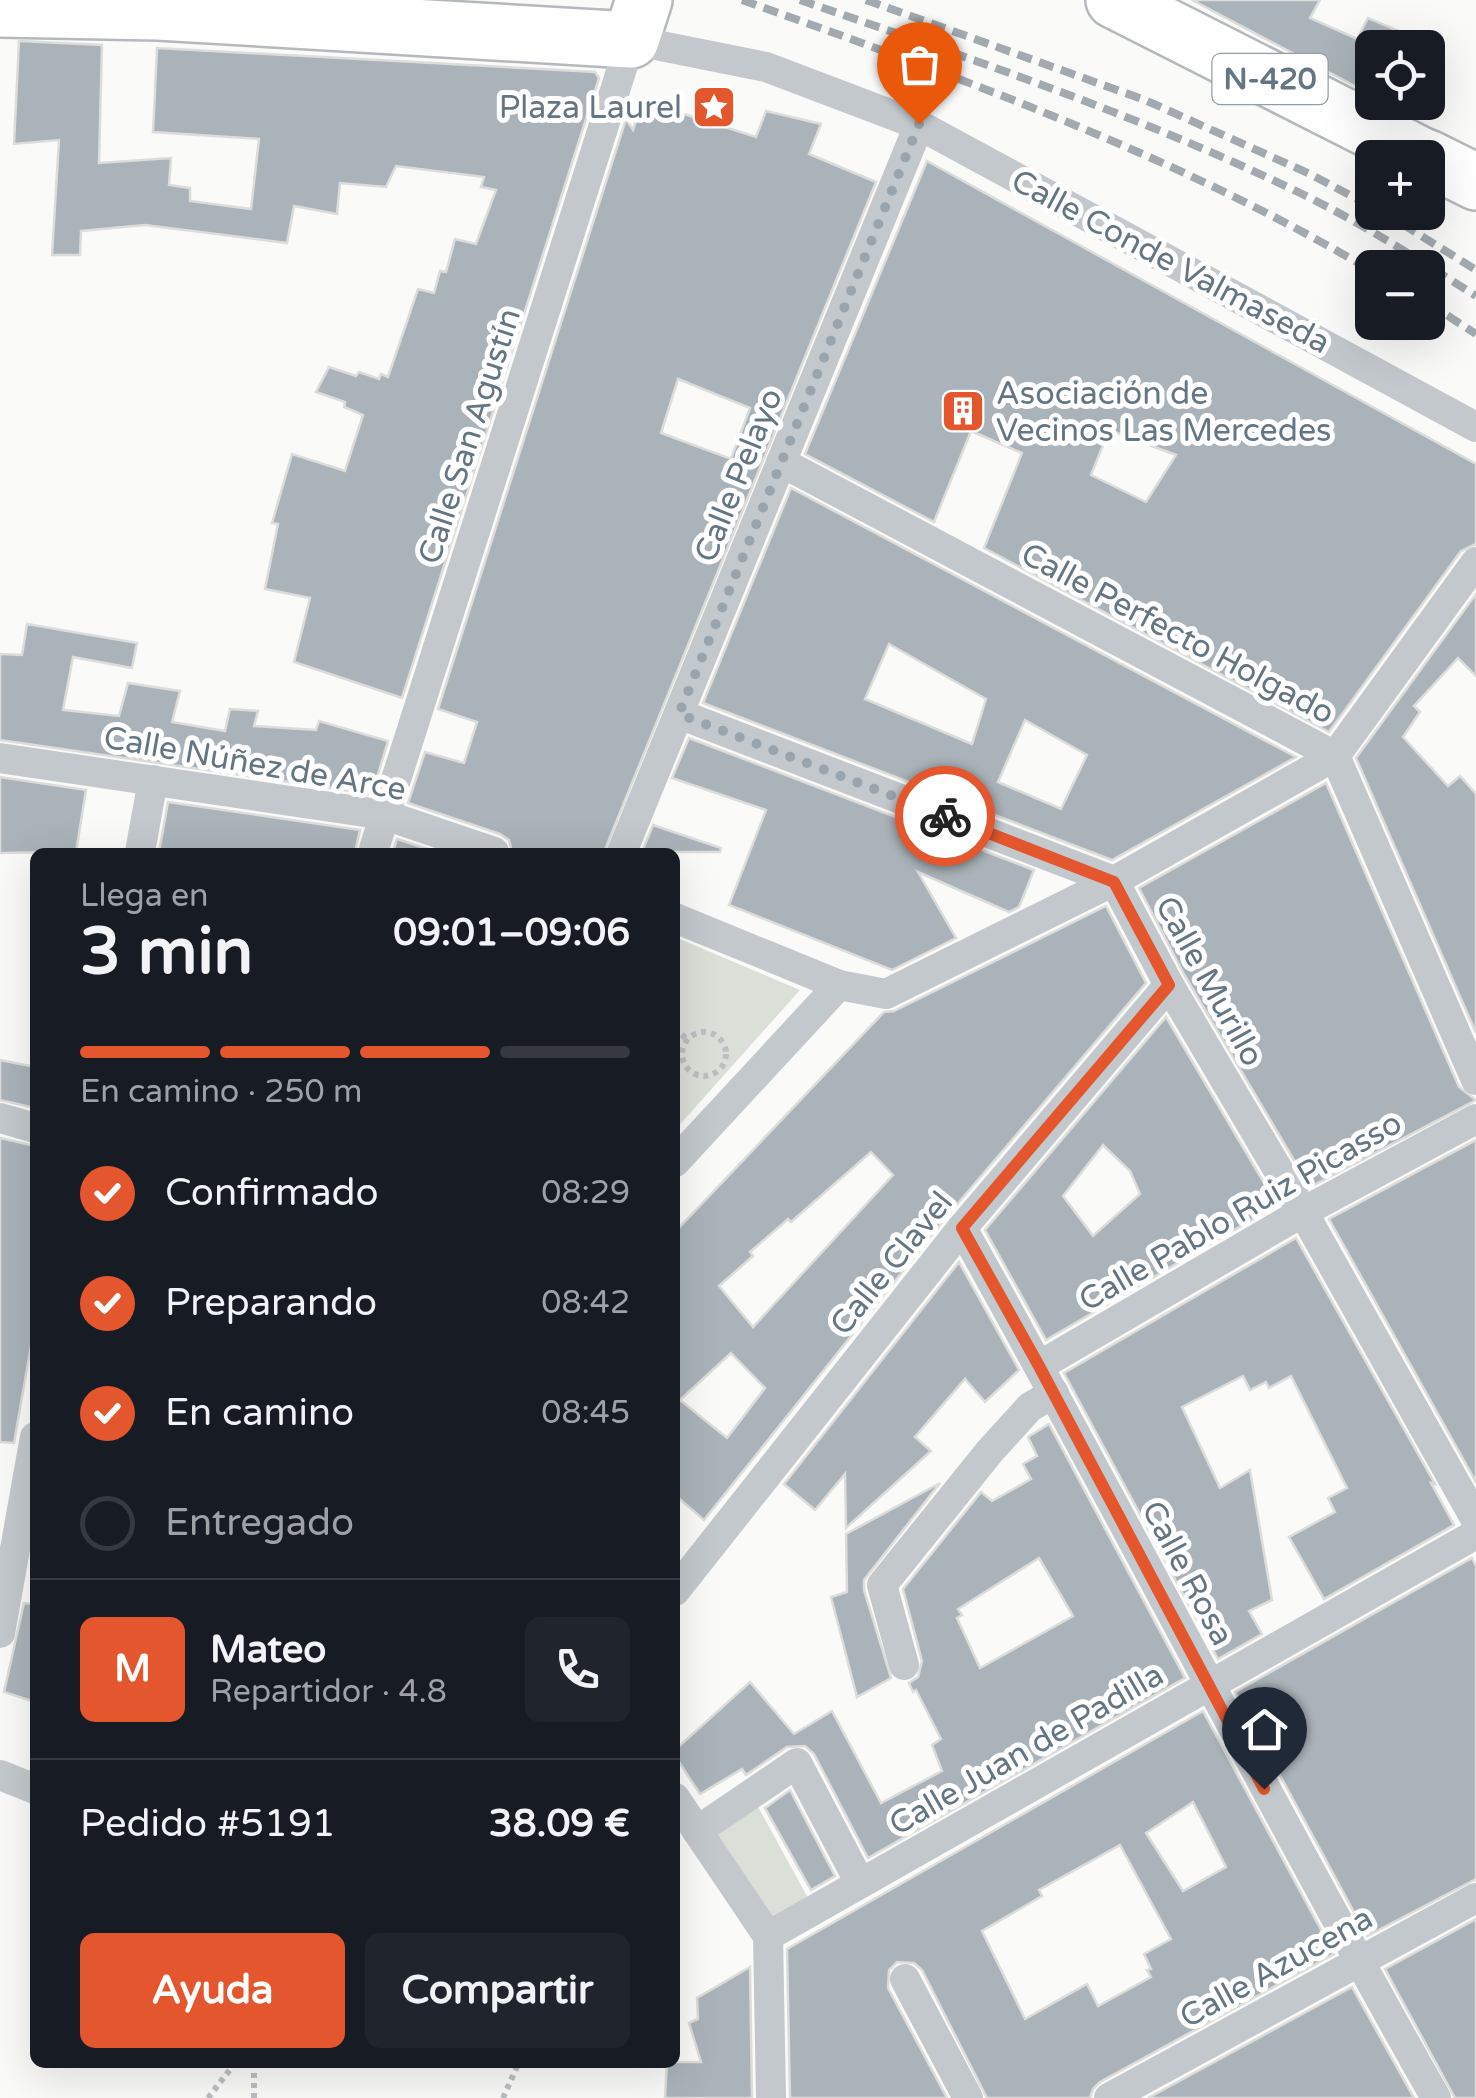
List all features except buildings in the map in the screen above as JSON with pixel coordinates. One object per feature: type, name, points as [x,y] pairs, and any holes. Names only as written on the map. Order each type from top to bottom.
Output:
[{"type":"highway","points":[[97,0],[158,12]]},
{"type":"highway","name":"N-420","points":[[1114,0],[1391,140]]},
{"type":"highway","points":[[0,9],[638,20]]},
{"type":"highway","name":"N-420","points":[[1445,167],[1476,182]]},
{"type":"street","name":"Calle Conde Valmaseda","points":[[638,20],[919,124],[1476,427]]},
{"type":"street","name":"Calle San Agustín","points":[[374,848],[638,20]]},
{"type":"street","name":"Calle Pelayo","points":[[624,848],[919,124]]},
{"type":"street","name":"Calle Perfecto Holgado","points":[[781,462],[1335,756],[1476,1080]]},
{"type":"street","points":[[680,920],[839,985],[886,994],[1114,882],[1335,756],[1476,562]]},
{"type":"street","name":"Calle Murillo","points":[[679,714],[1114,882],[1476,1520]]},
{"type":"street","name":"Calle Núñez de Arce","points":[[0,758],[385,815],[482,848]]},
{"type":"street","points":[[141,848],[153,780]]},
{"type":"street","points":[[680,1157],[839,985]]},
{"type":"street","name":"Calle Clavel","points":[[680,1586],[962,1228],[1169,985]]},
{"type":"street","points":[[0,1118],[30,1127]]},
{"type":"street","name":"Calle Pablo Ruiz Picasso","points":[[1039,1366],[1303,1212],[1476,1119]]},
{"type":"street","name":"Calle Rosa","points":[[962,1228],[1208,1686],[1436,2098]]},
{"type":"street","points":[[904,1665],[882,1585],[990,1452],[1030,1408],[1054,1394]]},
{"type":"street","points":[[0,1632],[30,1466]]},
{"type":"street","name":"Calle Juan de Padilla","points":[[768,1936],[1476,1534]]},
{"type":"street","points":[[697,1830],[797,1764],[860,1883]]},
{"type":"street","points":[[680,1805],[768,1936],[771,2098]]},
{"type":"street","name":"Calle Azucena","points":[[1109,2098],[1476,1898]]},
{"type":"street","points":[[905,1978],[968,2098]]},
{"type":"path","points":[[680,1032],[687,1040]]},
{"type":"path","points":[[680,1049],[699,1032],[714,1034],[724,1044],[726,1058],[713,1075],[698,1076],[687,1068],[680,1052]]},
{"type":"path","points":[[208,2098],[231,2068]]},
{"type":"path","points":[[254,2068],[254,2098]]},
{"type":"path","points":[[504,2098],[516,2068]]},
{"type":"shaded area","points":[[680,939],[800,990],[680,1124]]},
{"type":"shaded area","points":[[751,1794],[814,1909],[768,1936],[697,1831]]},
{"type":"railway","points":[[742,0],[1064,120],[1220,190],[1355,261]]},
{"type":"railway","points":[[800,0],[1052,88],[1176,137],[1344,216],[1476,296]]},
{"type":"railway","points":[[866,0],[1145,100],[1355,198]]},
{"type":"railway","points":[[1412,230],[1476,270]]},
{"type":"railway","points":[[1445,314],[1476,334]]},
{"type":"way so far","points":[[919,124],[679,714],[945,816]]},
{"type":"place","name":"Plaza Laurel","points":[[714,107]]},
{"type":"place","name":"Asociación de Vecinos Las Mercedes","points":[[963,411]]},
{"type":"route","points":[[945,816],[1114,882],[1169,985],[962,1228],[1264,1789]]}]
